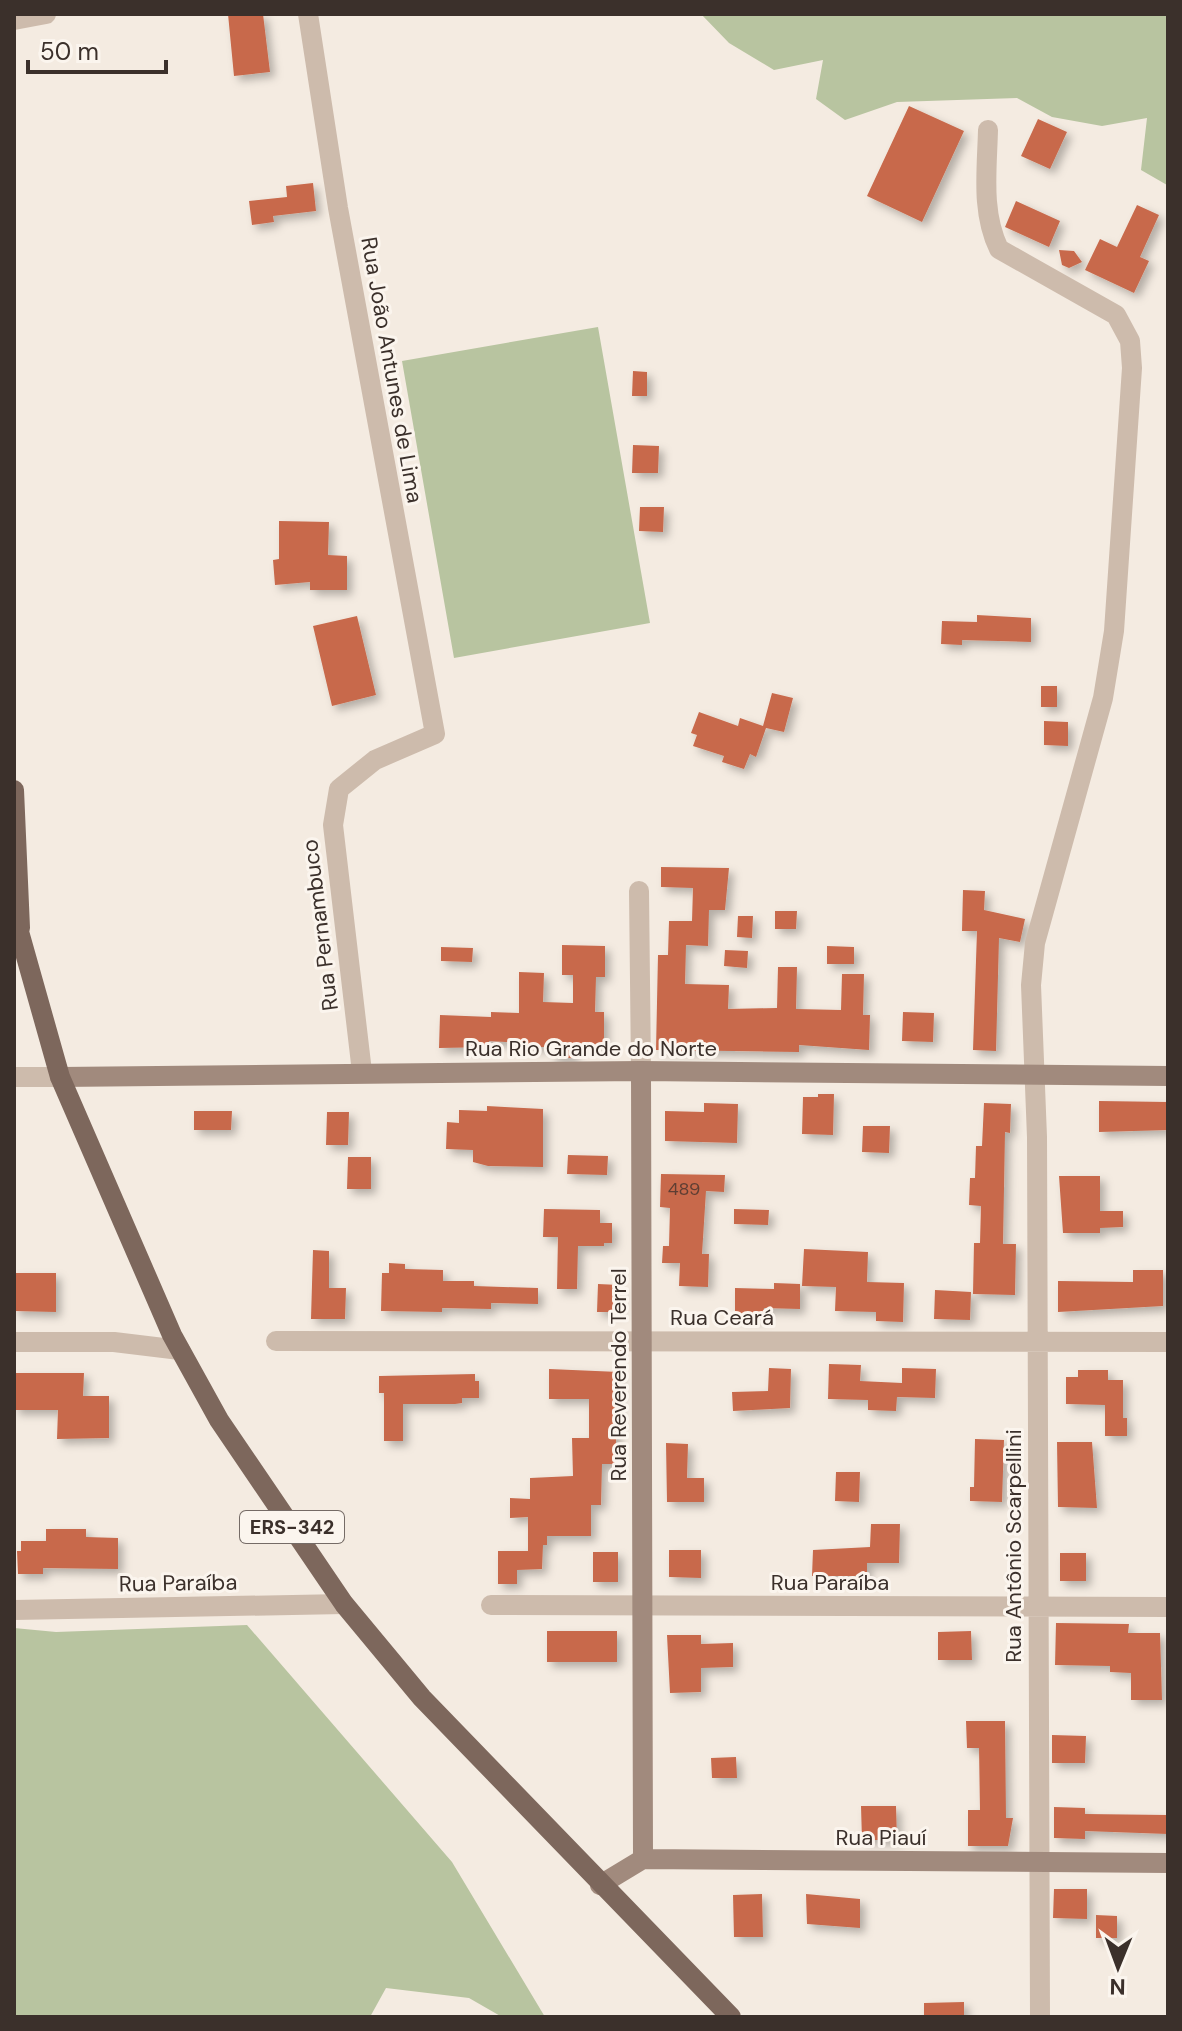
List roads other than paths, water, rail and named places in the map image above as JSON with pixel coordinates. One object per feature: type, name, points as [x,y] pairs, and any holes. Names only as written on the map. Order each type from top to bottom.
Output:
[{"type":"main road","name":"ERS-342","points":[[14,790],[17,923],[60,1077],[180,1350],[219,1420],[344,1604],[422,1698],[731,2017]]},
{"type":"street","points":[[14,20],[46,14]]},
{"type":"street","name":"Rua João Antunes de Lima","points":[[308,14],[338,208],[435,734]]},
{"type":"street","name":"Rua Antônio Scarpellini","points":[[988,130],[986,199],[990,231],[999,249],[1116,315],[1130,341],[1132,368],[1114,631],[1103,698],[1035,943],[1031,985],[1037,1137],[1040,2017]]},
{"type":"street","name":"Rua Pernambuco","points":[[362,1072],[333,825],[339,789],[375,760],[435,734]]},
{"type":"street","name":"Rua Reverendo Terrel","points":[[639,891],[643,1859]]},
{"type":"street","name":"Rua Rio Grande do Norte","points":[[14,1077],[641,1071],[1168,1076]]},
{"type":"street","name":"Rua Ceará","points":[[276,1341],[1168,1342]]},
{"type":"street","points":[[14,1342],[114,1342],[180,1350]]},
{"type":"street","name":"Rua Paraíba","points":[[14,1610],[344,1604]]},
{"type":"street","name":"Rua Paraíba","points":[[491,1605],[1168,1607]]},
{"type":"street","points":[[600,1885],[643,1859]]},
{"type":"street","name":"Rua Piauí","points":[[643,1859],[1168,1863]]}]
